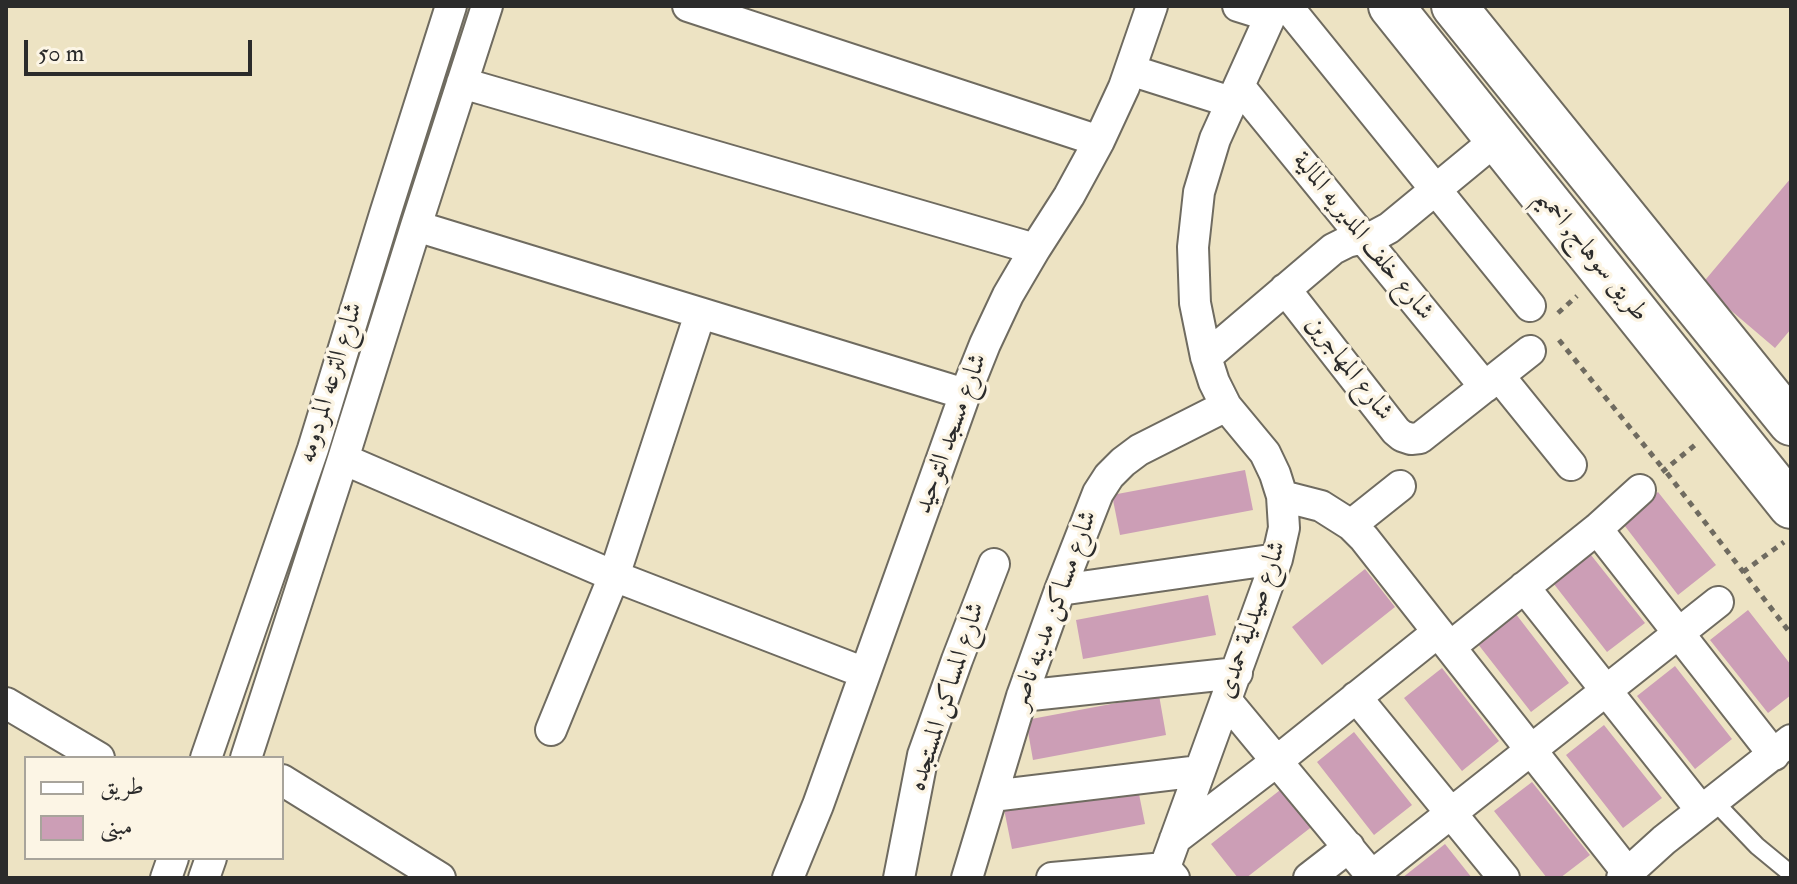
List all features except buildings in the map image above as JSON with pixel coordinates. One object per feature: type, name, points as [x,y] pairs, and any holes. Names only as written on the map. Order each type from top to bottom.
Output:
[{"type":"main road","name":"طريق سوهاج, اخميم","points":[[1391,6],[1791,506]]},
{"type":"main road","name":"طريق سوهاج, اخميم","points":[[1454,6],[1785,403]]},
{"type":"street","name":"شارع الترعه المردومه","points":[[207,756],[313,449],[451,6]]},
{"type":"street","name":"شارع الترعه المردومه","points":[[247,756],[487,6]]},
{"type":"street","points":[[688,6],[1099,141]]},
{"type":"street","name":"شارع مسجد التوحيد","points":[[788,878],[818,805],[985,344],[1008,295],[1099,141],[1130,70],[1152,6]]},
{"type":"street","points":[[1238,6],[1277,9],[1436,190],[1530,306]]},
{"type":"street","name":"شارع صيدلية حمدى","points":[[1169,866],[1277,559],[1284,528],[1282,496],[1265,453],[1226,406],[1214,382],[1195,303],[1193,247],[1199,192],[1215,139],[1277,9]]},
{"type":"street","points":[[1130,70],[1235,94]]},
{"type":"street","points":[[462,83],[1035,249]]},
{"type":"street","name":"شارع خلف المديريه المالية","points":[[1235,94],[1492,382],[1571,465]]},
{"type":"street","points":[[1206,357],[1333,249],[1389,228],[1497,139]]},
{"type":"street","points":[[416,226],[965,394]]},
{"type":"street","name":"شارع المهاجرين","points":[[1285,289],[1396,431],[1411,439],[1420,438],[1530,351]]},
{"type":"street","points":[[551,730],[614,576],[700,314]]},
{"type":"street","name":"شارع مساكن مدينه ناصر","points":[[967,878],[1022,696],[1098,493],[1109,476],[1139,450],[1226,406]]},
{"type":"street","points":[[343,459],[614,576],[865,673]]},
{"type":"street","points":[[1351,525],[1400,486]]},
{"type":"street","points":[[1052,878],[1169,866],[1277,761],[1356,697],[1524,587],[1640,490]]},
{"type":"street","points":[[1282,496],[1321,506],[1351,525],[1364,538],[1531,750],[1624,875],[1707,805],[1782,748],[1678,633],[1597,529]]},
{"type":"street","points":[[1060,590],[1277,559]]},
{"type":"street","name":"شارع المساكن المستجده","points":[[899,878],[923,755],[994,564]]},
{"type":"street","points":[[1524,587],[1606,690],[1707,805]]},
{"type":"street","points":[[1022,696],[1232,686],[1277,761],[1370,877],[1718,602]]},
{"type":"street","points":[[1356,697],[1504,878]]},
{"type":"street","points":[[6,703],[96,756]]},
{"type":"street","points":[[992,796],[1200,771]]},
{"type":"street","points":[[284,781],[440,878]]},
{"type":"street","points":[[1309,878],[1349,847]]},
{"type":"lane","points":[[1707,805],[1791,874]]},
{"type":"path","points":[[1640,490],[1724,422]]},
{"type":"path","points":[[1743,572],[1791,536]]}]
